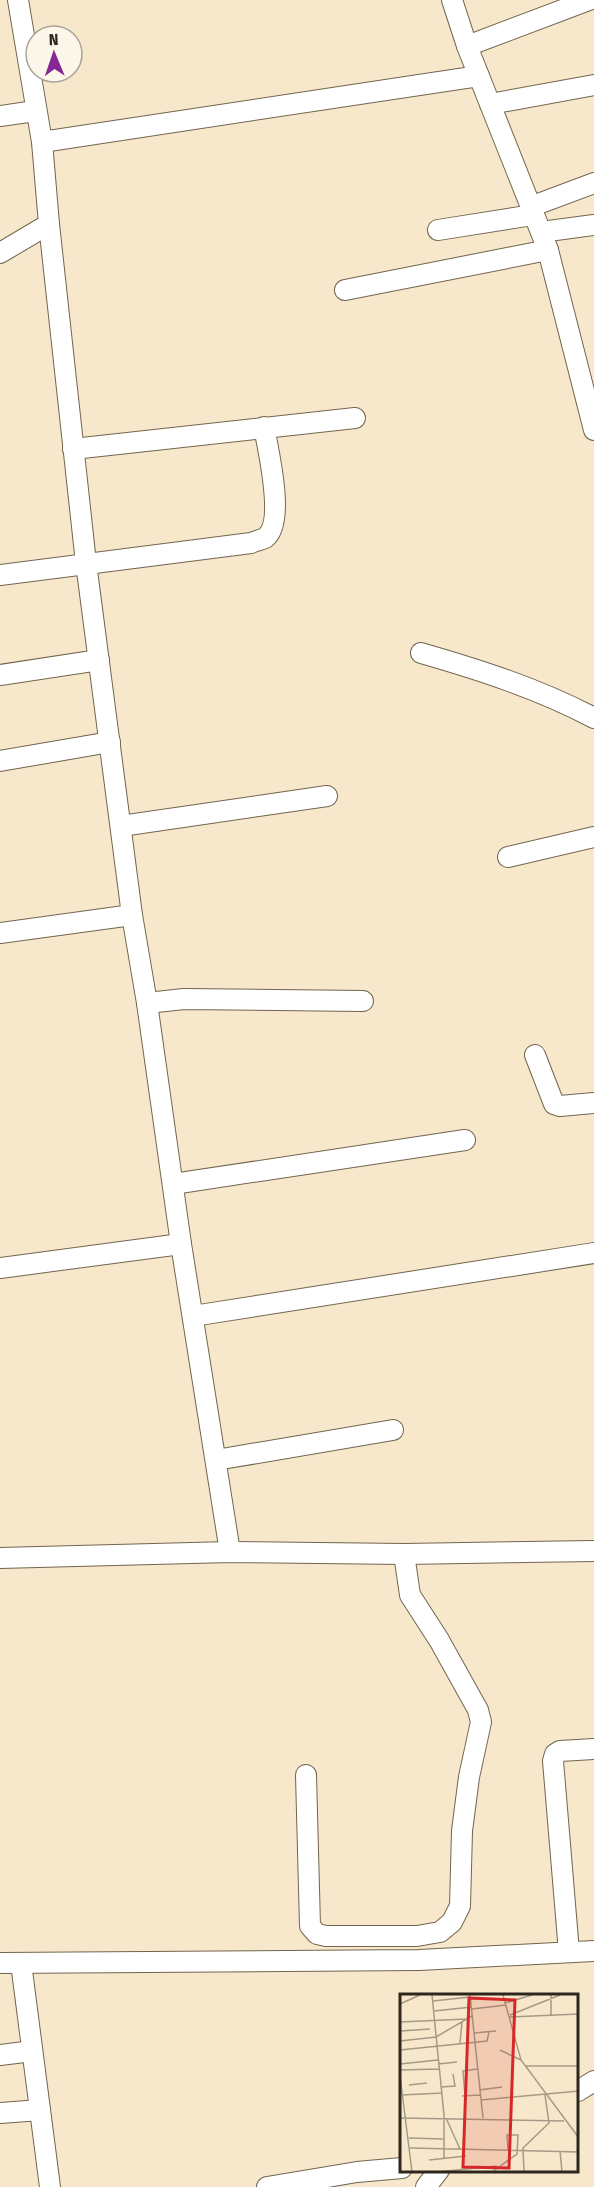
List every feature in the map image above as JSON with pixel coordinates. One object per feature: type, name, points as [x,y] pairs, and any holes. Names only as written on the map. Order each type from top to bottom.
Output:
[{"type":"street","points":[[18,0],[42,142],[86,563],[132,915],[230,1552]]},
{"type":"street","points":[[452,0],[467,46],[538,226],[594,430]]},
{"type":"street","points":[[467,46],[589,0]]},
{"type":"street","points":[[42,142],[479,76]]},
{"type":"street","points":[[490,104],[594,85]]},
{"type":"street","points":[[0,116],[35,111]]},
{"type":"street","points":[[345,290],[538,226],[594,183]]},
{"type":"street","points":[[0,253],[49,224]]},
{"type":"street","points":[[438,230],[594,225]]},
{"type":"street","points":[[73,449],[355,418]]},
{"type":"street","points":[[0,575],[251,543],[266,538],[273,526],[276,509],[264,427]]},
{"type":"street","points":[[421,652],[480,670],[556,698],[594,718]]},
{"type":"street","points":[[0,675],[99,660]]},
{"type":"street","points":[[0,761],[111,742]]},
{"type":"street","points":[[121,826],[327,796]]},
{"type":"street","points":[[508,857],[594,837]]},
{"type":"street","points":[[0,933],[132,915]]},
{"type":"street","points":[[147,1003],[184,999],[363,1001]]},
{"type":"street","points":[[535,1055],[554,1104],[560,1106],[594,1104]]},
{"type":"street","points":[[173,1184],[465,1140]]},
{"type":"street","points":[[0,1268],[181,1244]]},
{"type":"street","points":[[193,1316],[594,1253]]},
{"type":"street","points":[[216,1460],[393,1430]]},
{"type":"street","points":[[0,1558],[230,1552],[404,1554],[594,1551]]},
{"type":"street","points":[[306,1775],[310,1926],[317,1934],[326,1936],[417,1936],[440,1932],[452,1922],[460,1906],[465,1810],[469,1777],[482,1722],[473,1700],[410,1595],[404,1554]]},
{"type":"street","points":[[569,1952],[553,1761],[555,1754],[560,1751],[594,1749]]},
{"type":"street","points":[[417,1936],[418,1960]]},
{"type":"street","points":[[0,1963],[418,1960],[594,1951]]},
{"type":"street","points":[[21,1963],[50,2187]]},
{"type":"street","points":[[0,2055],[32,2051]]},
{"type":"street","points":[[579,2090],[594,2080]]},
{"type":"street","points":[[0,2114],[40,2110]]},
{"type":"street","points":[[267,2187],[357,2172],[400,2168]]},
{"type":"street","points":[[426,2187],[437,2172]]}]
